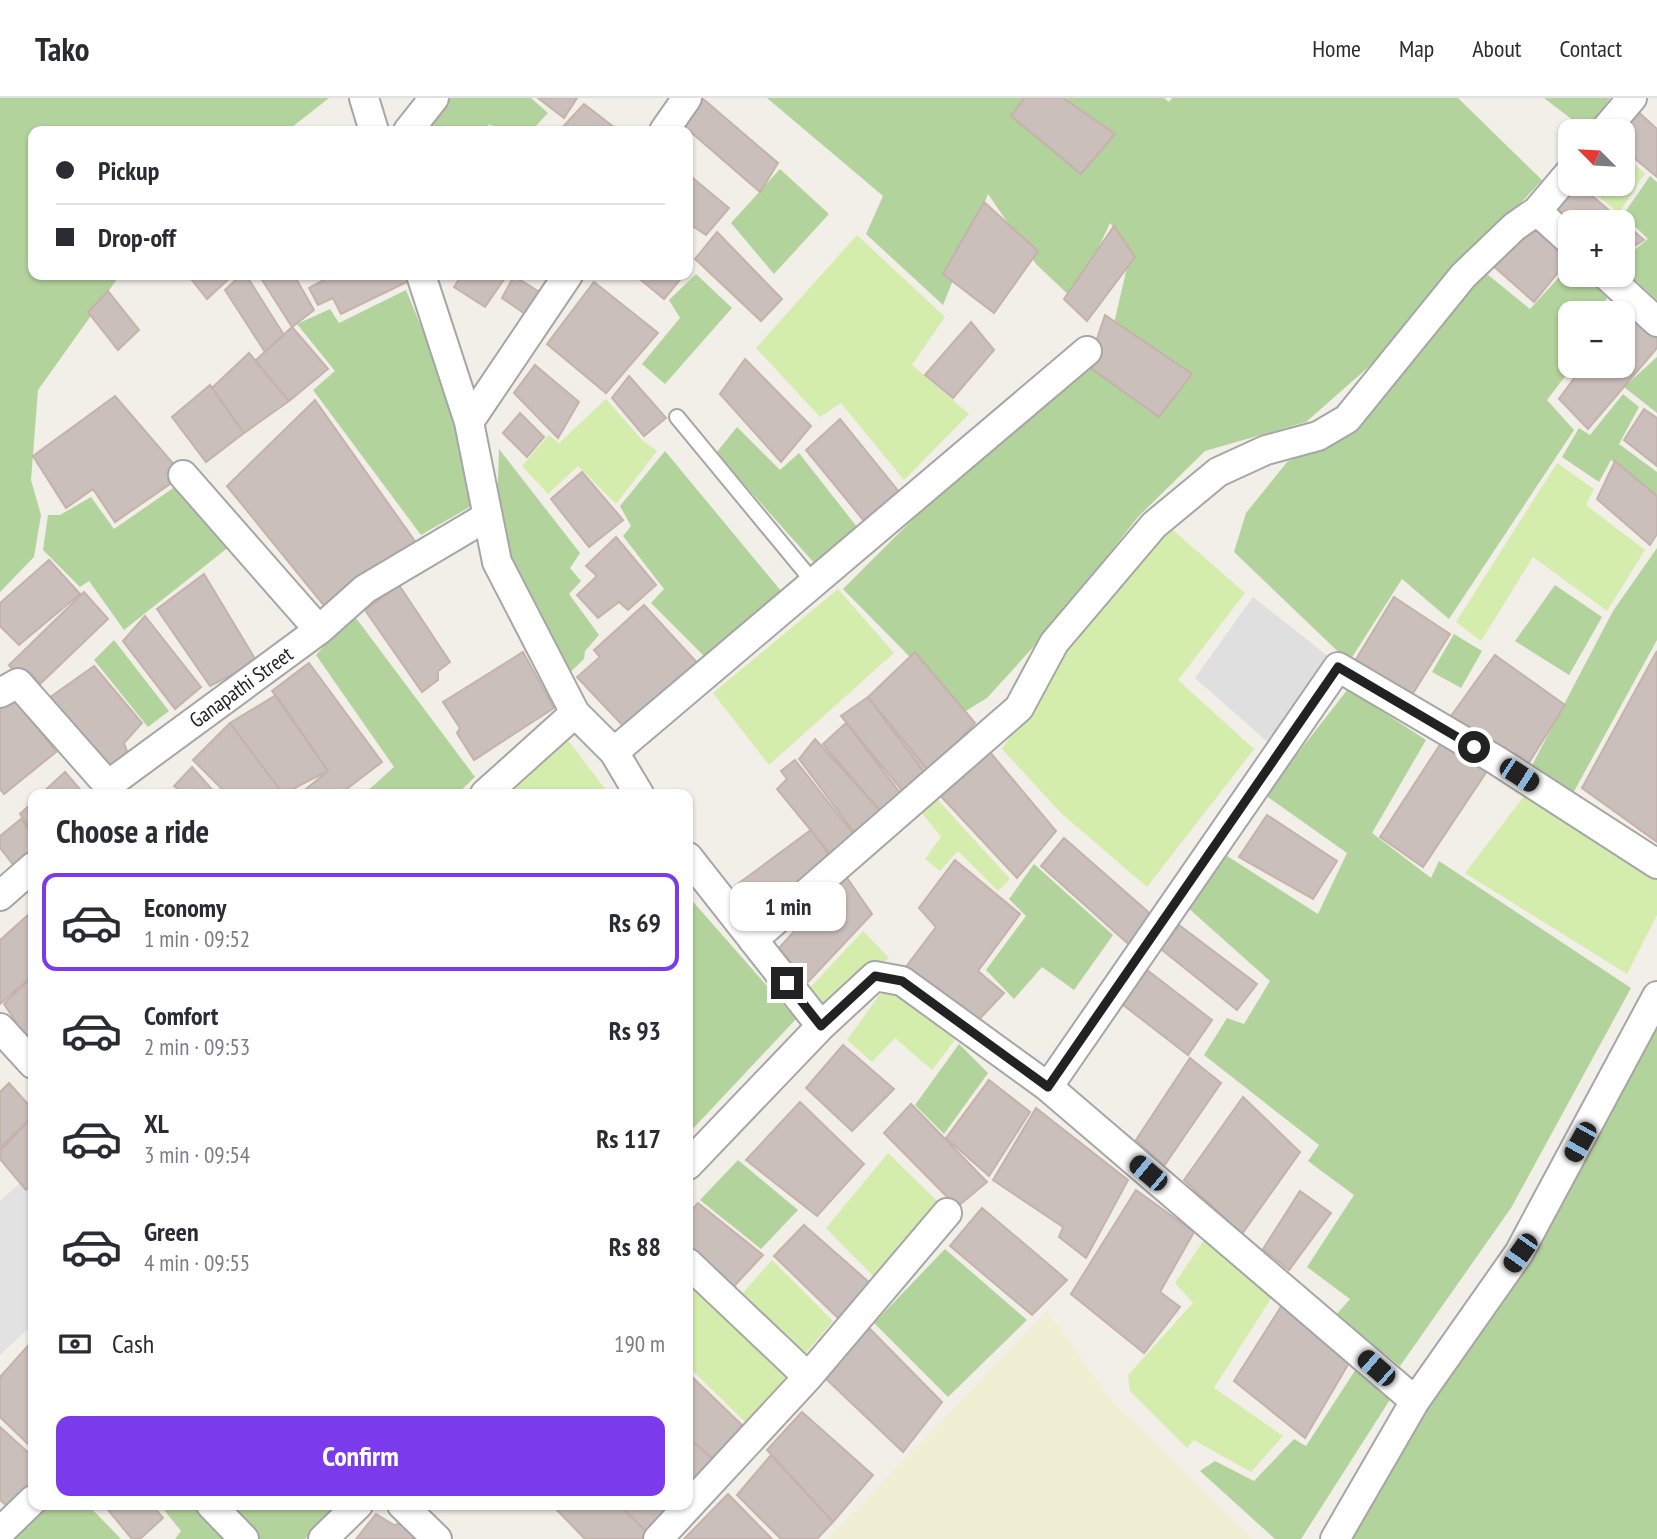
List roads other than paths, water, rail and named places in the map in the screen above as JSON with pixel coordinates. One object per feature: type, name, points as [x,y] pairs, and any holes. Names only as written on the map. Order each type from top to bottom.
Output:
[{"type":"street","points":[[364,98],[372,126]]},
{"type":"street","points":[[412,126],[434,98]]},
{"type":"street","points":[[667,126],[687,98]]},
{"type":"street","points":[[1614,119],[1632,98]]},
{"type":"street","points":[[753,940],[1019,708],[1054,643],[1154,525],[1218,472],[1266,450],[1318,436],[1347,419],[1463,276],[1514,227],[1537,211],[1558,186]]},
{"type":"street","points":[[1537,211],[1558,231]]},
{"type":"street","points":[[423,280],[469,422],[498,562],[575,712],[614,752],[636,789]]},
{"type":"street","points":[[469,422],[565,280]]},
{"type":"street","points":[[1619,287],[1657,322]]},
{"type":"street","points":[[614,752],[1087,351]]},
{"type":"street","points":[[183,475],[319,630]]},
{"type":"street","name":"Ganapathi Street","points":[[107,789],[319,630],[365,589],[488,516]]},
{"type":"street","points":[[1048,1087],[1338,667],[1496,760],[1657,864]]},
{"type":"street","name":"Ganapathi Street","points":[[9,688],[105,789]]},
{"type":"street","points":[[490,789],[575,712]]},
{"type":"street","points":[[693,863],[821,1026]]},
{"type":"street","points":[[0,896],[28,871]]},
{"type":"street","points":[[693,1160],[821,1026],[875,976],[902,981],[1048,1087],[1415,1402]]},
{"type":"street","points":[[1335,1539],[1415,1402],[1520,1253],[1657,996]]},
{"type":"street","points":[[0,1028],[28,1059]]},
{"type":"street","points":[[693,1502],[808,1377],[947,1213]]},
{"type":"street","points":[[693,1268],[808,1377]]},
{"type":"street","points":[[0,1532],[28,1505]]},
{"type":"street","points":[[216,1510],[244,1539]]},
{"type":"street","points":[[323,1539],[354,1510]]},
{"type":"street","points":[[407,1510],[437,1539]]},
{"type":"street","points":[[659,1539],[686,1510]]},
{"type":"lane","points":[[677,416],[815,584]]}]
